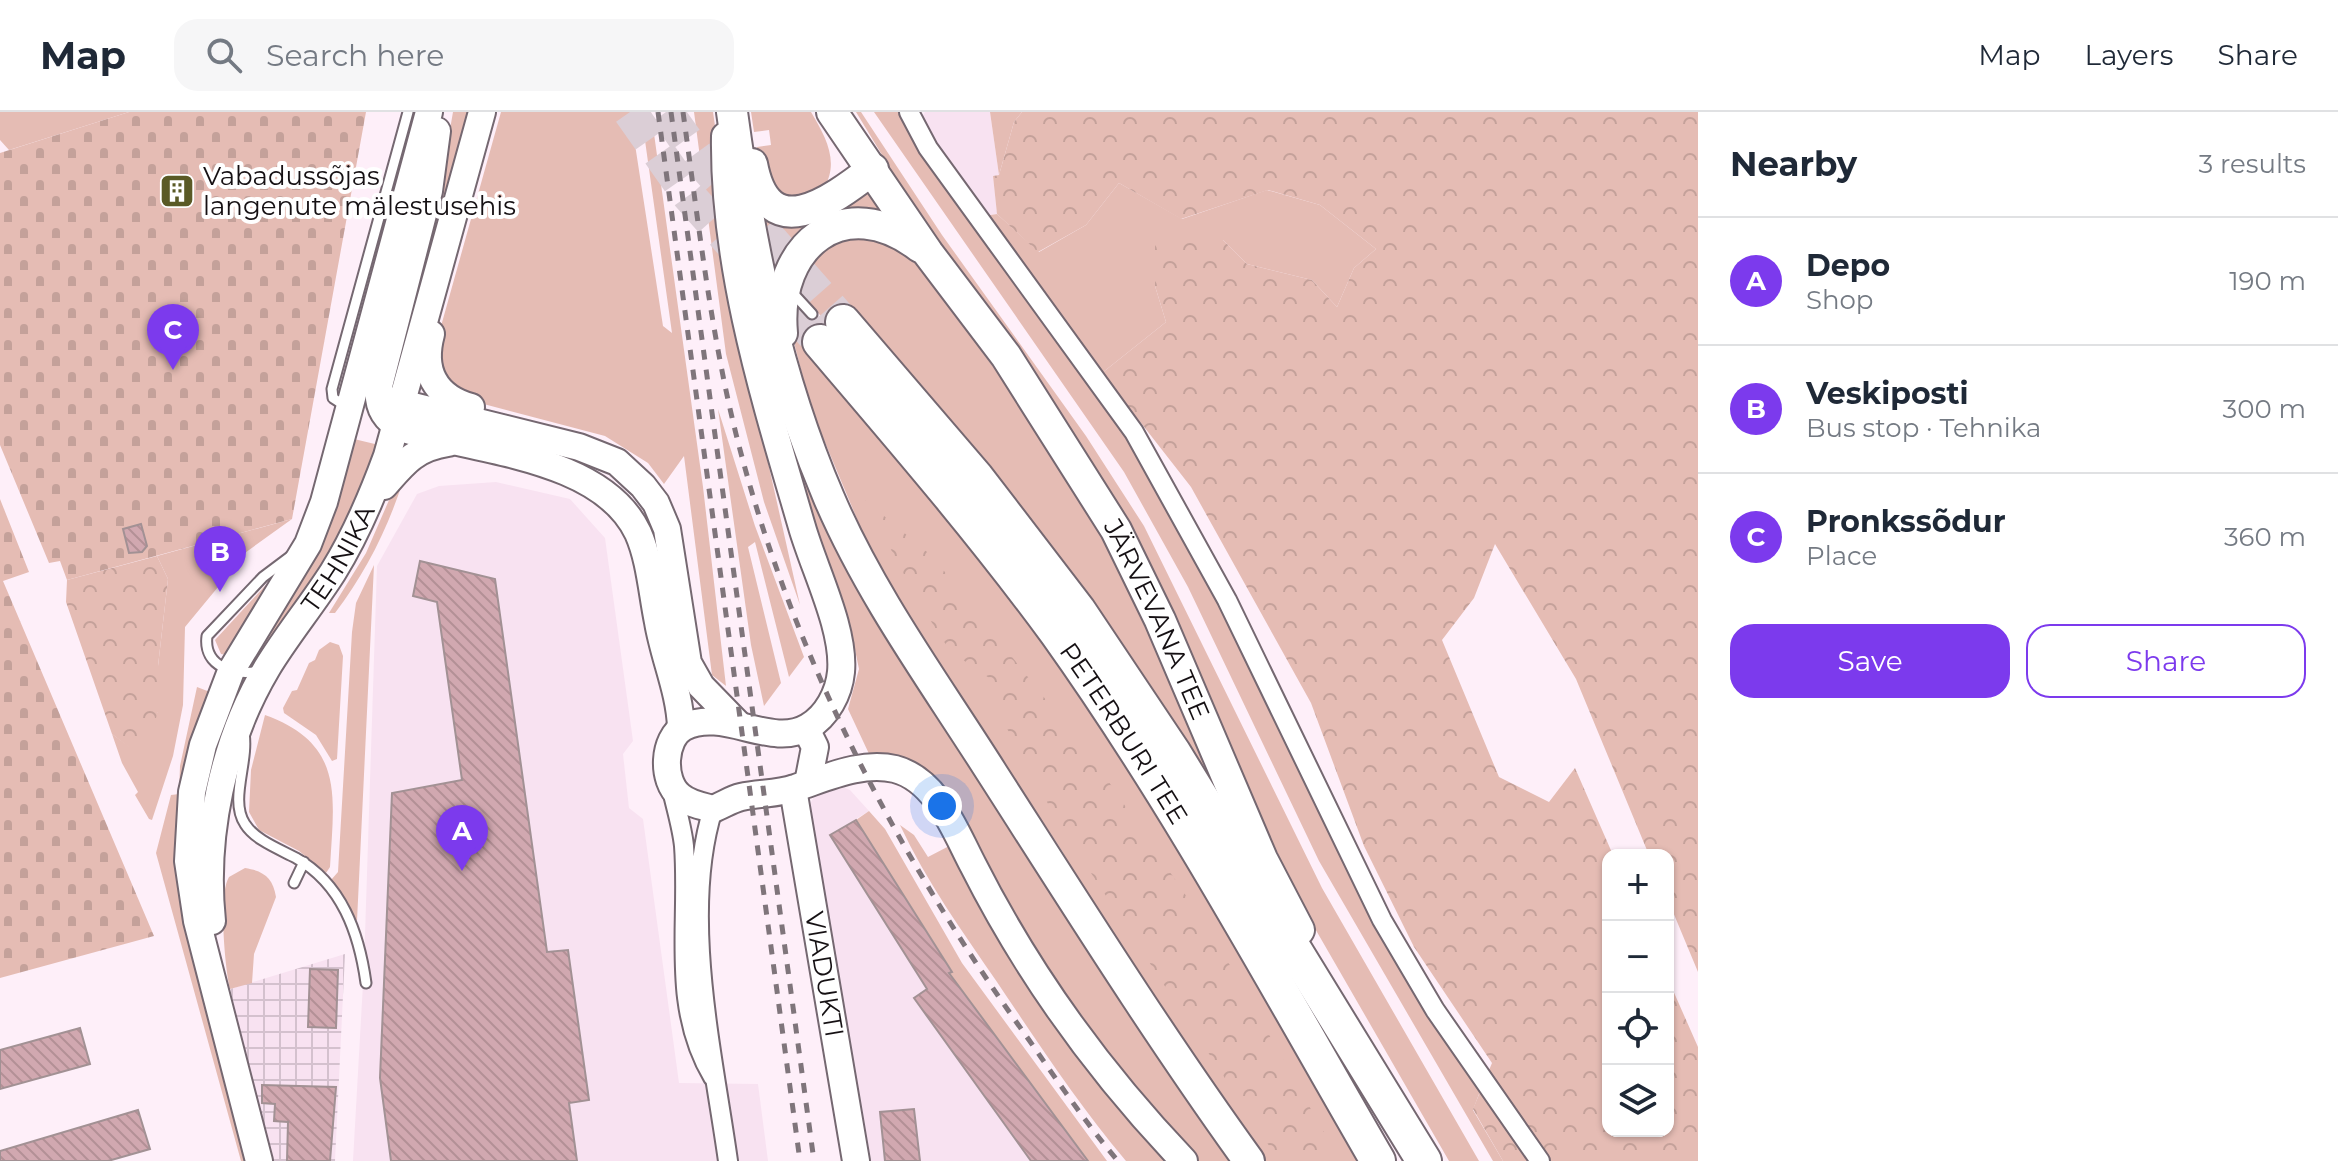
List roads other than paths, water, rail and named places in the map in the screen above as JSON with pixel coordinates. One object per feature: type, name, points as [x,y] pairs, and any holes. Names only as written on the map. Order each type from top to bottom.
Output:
[{"type":"highway","name":"PETERBURI TEE","points":[[825,326],[976,477],[1078,610],[1173,752],[1382,1088]]},
{"type":"highway","name":"PETERBURI TEE","points":[[825,326],[1057,634],[1191,839],[1378,1161]]},
{"type":"highway","name":"JÄRVEVANA TEE","points":[[1382,1088],[1424,1161]]},
{"type":"main road","points":[[735,112],[756,187],[765,200],[790,212],[807,212],[824,204],[873,169]]},
{"type":"main road","points":[[735,112],[767,318],[787,387],[844,533],[891,617],[1089,924],[1249,1161]]},
{"type":"main road","points":[[824,204],[843,175],[843,158],[830,112]]},
{"type":"main road","name":"JÄRVEVANA TEE","points":[[830,112],[873,169],[928,253],[1006,356],[1116,530],[1160,620],[1262,859],[1382,1088]]},
{"type":"main road","points":[[787,387],[781,316],[785,285],[804,248],[829,229],[844,224],[882,226],[928,253]]},
{"type":"street","name":"TEHNIKA","points":[[259,1161],[219,996],[197,921],[188,861],[192,792],[203,745],[231,671],[308,544],[336,465],[429,112]]},
{"type":"street","points":[[391,409],[429,191],[439,112]]},
{"type":"street","name":"TEHNIKA","points":[[219,996],[210,903],[215,812],[227,761],[267,669],[334,570],[371,501],[391,409],[432,284],[482,112]]},
{"type":"street","points":[[681,728],[704,719],[775,732],[806,729],[831,705],[841,673],[839,642],[782,460],[729,234],[726,112]]},
{"type":"street","points":[[909,112],[928,148],[1134,432],[1227,600],[1382,920],[1435,1010],[1540,1161]]},
{"type":"street","points":[[432,284],[440,304],[427,349],[430,376],[438,390],[451,402],[480,410],[495,426]]},
{"type":"street","points":[[391,409],[455,442],[537,462],[581,478],[608,494],[623,510],[645,552],[660,636],[680,703],[681,728],[671,745],[666,767],[684,845],[684,988],[697,1051],[714,1080]]},
{"type":"street","points":[[349,413],[391,409],[495,426],[579,447],[617,462],[656,503],[667,529],[688,663],[701,686],[737,723]]},
{"type":"street","points":[[371,501],[411,455],[427,446],[455,442]]},
{"type":"street","name":"VIADUKTI","points":[[806,729],[815,747],[801,786],[856,1161]]},
{"type":"street","points":[[670,783],[678,796],[713,809],[737,798],[801,786],[872,766],[898,770],[923,784],[944,809],[992,903],[1052,999],[1114,1082],[1184,1161]]},
{"type":"street","points":[[713,809],[703,846],[701,996],[714,1049],[714,1080],[728,1161]]},
{"type":"lane","points":[[349,413],[333,398],[332,389],[408,112]]},
{"type":"lane","points":[[785,285],[825,326]]},
{"type":"lane","points":[[267,669],[248,673],[231,671],[216,663],[208,653],[206,641],[209,631],[263,577],[308,544]]},
{"type":"lane","points":[[242,723],[247,751],[238,810],[245,824],[257,836],[304,862],[338,897],[353,924],[366,983]]},
{"type":"lane","points":[[294,883],[304,862]]},
{"type":"tunnel","points":[[630,112],[689,196],[820,342]]},
{"type":"tunnel","points":[[666,112],[701,161],[843,322]]},
{"type":"railway","points":[[658,112],[800,1161]]},
{"type":"railway","points":[[671,112],[814,1161]]},
{"type":"railway","points":[[683,112],[712,314],[736,434],[785,593],[816,670],[851,746],[931,891],[1022,1030],[1118,1161]]},
{"type":"place","name":"Vabadussõjas langenute mälestusehis","points":[[177,191]]},
{"type":"place","name":"Pronkssõdur","points":[[173,370]]},
{"type":"place","name":"Veskiposti","points":[[220,592]]},
{"type":"place","name":"Depo","points":[[462,871]]}]
